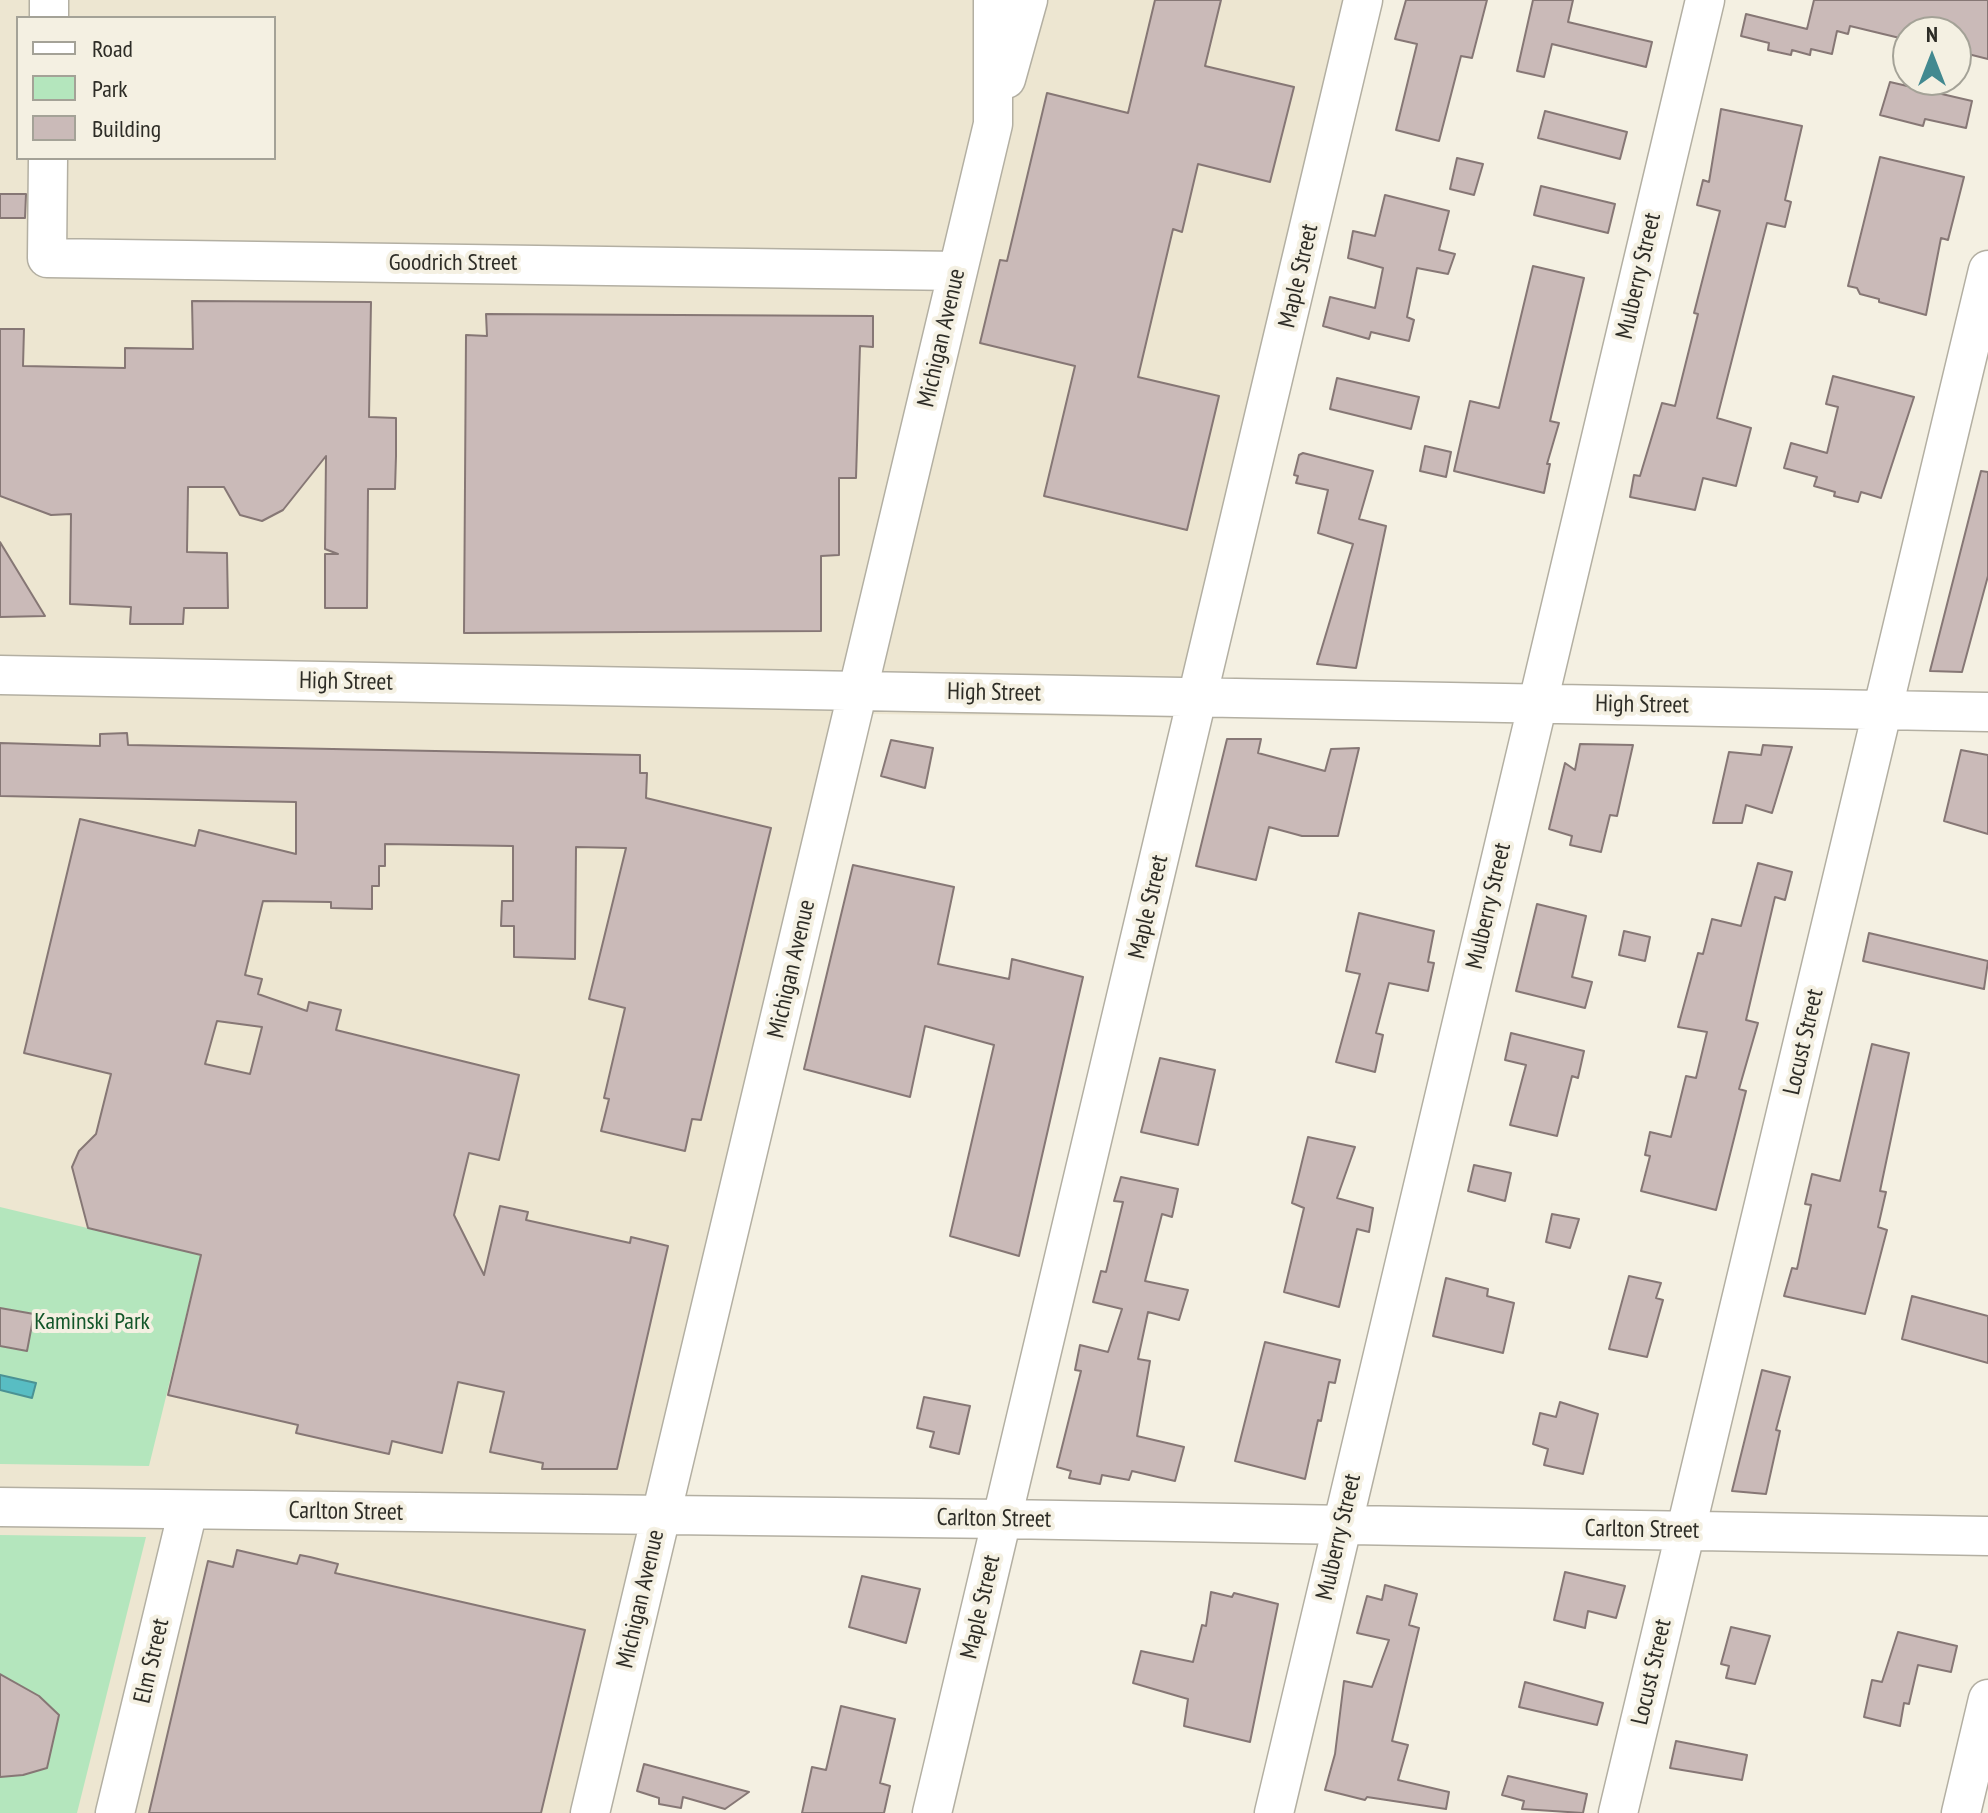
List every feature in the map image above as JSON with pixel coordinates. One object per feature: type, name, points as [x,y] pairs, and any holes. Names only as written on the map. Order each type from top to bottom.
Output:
[{"type":"street","name":"Michigan Avenue","points":[[993,0],[993,124]]},
{"type":"street","name":"Michigan Avenue","points":[[590,1813],[993,124],[1028,0]]},
{"type":"street","name":"Maple Street","points":[[932,1813],[1363,0]]},
{"type":"street","name":"Mulberry Street","points":[[1274,1813],[1705,0]]},
{"type":"street","name":"Goodrich Street","points":[[48,160],[47,258],[958,271]]},
{"type":"street","name":"Locust Street","points":[[1618,1813],[1988,270]]},
{"type":"street","name":"High Street","points":[[0,675],[1988,712]]},
{"type":"street","name":"Carlton Street","points":[[0,1507],[1002,1519],[1988,1536]]},
{"type":"street","name":"Elm Street","points":[[115,1813],[188,1510]]},
{"type":"street","points":[[1961,1813],[1988,1699]]},
{"type":"shaded area","points":[[0,0],[1377,0],[1208,718],[869,714],[607,1813],[0,1813]]},
{"type":"green space","name":"Kaminski Park","points":[[0,1207],[162,1246],[204,1242],[149,1466],[0,1464]]},
{"type":"green space","points":[[0,1535],[146,1537],[77,1813],[0,1813],[0,1777],[47,1768],[59,1715],[39,1696],[0,1674]]},
{"type":"water","points":[[0,1375],[36,1383],[32,1398],[0,1390]]},
{"type":"building","points":[[1155,0],[1221,0],[1205,66],[1294,87],[1270,182],[1198,164],[1182,232],[1173,229],[1138,377],[1219,396],[1187,530],[1044,496],[1075,366],[980,343],[1000,260],[1007,261],[1047,93],[1128,113]]},
{"type":"building","points":[[1406,0],[1487,0],[1472,58],[1461,56],[1439,141],[1396,130],[1417,44],[1395,39]]},
{"type":"building","points":[[1533,0],[1573,0],[1568,22],[1652,42],[1646,67],[1552,44],[1544,77],[1517,71]]},
{"type":"building","points":[[1814,0],[1988,0],[1988,59],[1972,55],[1972,16],[1892,16],[1892,36],[1850,26],[1848,34],[1837,31],[1832,54],[1811,49],[1810,55],[1792,50],[1791,55],[1768,50],[1769,43],[1741,36],[1746,14],[1807,29]]},
{"type":"building","points":[[1890,82],[1892,96],[1950,96],[1972,101],[1966,128],[1925,119],[1923,126],[1880,115]]},
{"type":"building","points":[[1721,109],[1802,126],[1785,200],[1791,202],[1785,227],[1767,223],[1717,418],[1751,428],[1736,486],[1703,478],[1695,510],[1630,497],[1634,475],[1640,476],[1662,403],[1675,406],[1698,314],[1694,313],[1720,211],[1697,205],[1703,180],[1709,182]]},
{"type":"building","points":[[1545,111],[1627,132],[1620,159],[1538,138]]},
{"type":"building","points":[[1880,157],[1964,177],[1948,240],[1941,238],[1926,315],[1879,302],[1879,299],[1860,294],[1857,288],[1848,286]]},
{"type":"building","points":[[1457,158],[1483,164],[1474,195],[1450,189]]},
{"type":"building","points":[[1541,186],[1615,204],[1608,233],[1534,215]]},
{"type":"building","points":[[0,194],[26,194],[25,218],[0,218]]},
{"type":"building","points":[[1385,195],[1449,211],[1439,250],[1455,254],[1448,274],[1417,268],[1407,317],[1414,320],[1409,341],[1371,332],[1369,339],[1323,326],[1330,297],[1375,308],[1383,268],[1348,258],[1353,231],[1375,236]]},
{"type":"building","points":[[1533,266],[1584,278],[1550,421],[1559,423],[1547,464],[1550,464],[1544,493],[1454,471],[1470,401],[1499,408]]},
{"type":"building","points":[[192,301],[371,302],[369,417],[396,418],[396,456],[395,489],[368,489],[367,608],[325,608],[325,554],[338,554],[325,549],[326,456],[283,510],[262,521],[240,515],[224,487],[188,487],[187,552],[227,553],[228,608],[184,608],[183,624],[130,624],[131,607],[70,604],[71,514],[51,515],[0,496],[0,329],[24,329],[23,366],[125,368],[125,348],[193,349]]},
{"type":"building","points":[[486,314],[873,316],[873,347],[860,346],[856,478],[839,478],[839,555],[821,556],[821,631],[464,633],[466,335],[487,336]]},
{"type":"building","points":[[1833,376],[1914,397],[1881,498],[1861,492],[1858,502],[1834,496],[1835,492],[1814,486],[1817,477],[1784,468],[1791,443],[1827,453],[1838,407],[1826,404]]},
{"type":"building","points":[[1337,378],[1419,397],[1411,429],[1330,409]]},
{"type":"building","points":[[1425,446],[1451,452],[1446,477],[1420,471]]},
{"type":"building","points":[[1303,453],[1373,471],[1359,519],[1386,526],[1356,668],[1317,664],[1353,544],[1318,533],[1328,490],[1296,483],[1298,476],[1294,475],[1299,455]]},
{"type":"building","points":[[1981,471],[1988,472],[1988,576],[1962,672],[1930,671]]},
{"type":"building","points":[[0,542],[45,616],[0,617]]},
{"type":"building","points":[[127,733],[128,745],[640,755],[640,773],[647,773],[646,798],[771,828],[701,1120],[692,1119],[685,1151],[601,1131],[609,1099],[604,1098],[625,1008],[589,999],[626,848],[576,847],[575,959],[514,957],[514,926],[501,926],[502,901],[513,901],[513,846],[385,844],[385,866],[379,866],[379,886],[372,886],[372,909],[331,908],[331,902],[263,901],[245,975],[262,979],[258,994],[307,1011],[309,1002],[341,1010],[336,1030],[519,1075],[499,1160],[469,1153],[454,1215],[484,1275],[500,1206],[528,1212],[526,1220],[630,1243],[631,1237],[668,1246],[617,1469],[542,1469],[543,1463],[490,1452],[504,1392],[458,1382],[442,1453],[392,1441],[389,1454],[296,1433],[298,1425],[168,1395],[201,1255],[88,1228],[72,1167],[79,1151],[96,1134],[111,1074],[24,1053],[80,819],[195,846],[199,830],[296,854],[296,802],[0,796],[0,743],[100,746],[100,734]],"holes":[[[217,1021],[262,1027],[250,1074],[205,1064]]]},
{"type":"building","points":[[1227,739],[1261,739],[1258,753],[1325,771],[1331,749],[1359,748],[1338,836],[1302,836],[1269,827],[1256,880],[1196,866]]},
{"type":"building","points":[[891,740],[933,748],[925,788],[881,776]]},
{"type":"building","points":[[1580,744],[1633,745],[1617,816],[1610,815],[1601,852],[1570,845],[1572,836],[1549,829],[1565,763],[1575,770]]},
{"type":"building","points":[[1763,745],[1792,747],[1772,813],[1746,805],[1742,823],[1713,823],[1729,752],[1761,755]]},
{"type":"building","points":[[1961,750],[1988,755],[1988,834],[1944,821]]},
{"type":"building","points":[[1758,863],[1792,872],[1785,900],[1775,897],[1746,1020],[1758,1023],[1739,1089],[1746,1091],[1716,1210],[1641,1191],[1650,1156],[1645,1155],[1650,1132],[1671,1137],[1686,1076],[1696,1078],[1707,1032],[1678,1027],[1698,953],[1703,954],[1712,919],[1741,926]]},
{"type":"building","points":[[853,865],[954,887],[938,964],[1009,979],[1012,959],[1083,977],[1019,1256],[950,1236],[994,1045],[925,1026],[910,1097],[804,1069]]},
{"type":"building","points":[[1537,904],[1586,916],[1572,977],[1592,982],[1585,1008],[1516,991]]},
{"type":"building","points":[[1359,913],[1434,931],[1428,962],[1434,963],[1428,991],[1389,983],[1376,1033],[1383,1035],[1375,1072],[1336,1062],[1360,974],[1346,971]]},
{"type":"building","points":[[1624,931],[1650,937],[1645,961],[1619,955]]},
{"type":"building","points":[[1869,933],[1988,961],[1984,989],[1863,961]]},
{"type":"building","points":[[1511,1033],[1584,1051],[1578,1078],[1572,1076],[1557,1136],[1510,1125],[1526,1065],[1505,1060]]},
{"type":"building","points":[[1872,1044],[1909,1053],[1880,1191],[1886,1192],[1878,1227],[1887,1230],[1865,1314],[1784,1296],[1792,1268],[1797,1269],[1811,1205],[1805,1204],[1812,1174],[1840,1181]]},
{"type":"building","points":[[1160,1058],[1215,1070],[1198,1145],[1141,1132]]},
{"type":"building","points":[[1308,1137],[1355,1147],[1337,1198],[1373,1208],[1369,1232],[1357,1229],[1339,1307],[1284,1292],[1304,1208],[1292,1203]]},
{"type":"building","points":[[1474,1165],[1511,1173],[1505,1201],[1468,1191]]},
{"type":"building","points":[[1121,1177],[1178,1189],[1172,1217],[1162,1214],[1145,1281],[1188,1290],[1179,1320],[1148,1312],[1138,1359],[1150,1361],[1137,1436],[1184,1447],[1175,1481],[1132,1471],[1129,1480],[1102,1475],[1100,1484],[1069,1478],[1071,1471],[1057,1467],[1081,1371],[1075,1370],[1080,1345],[1108,1352],[1122,1309],[1093,1302],[1101,1271],[1106,1272],[1123,1202],[1114,1201]]},
{"type":"building","points":[[1552,1214],[1579,1219],[1570,1248],[1546,1242]]},
{"type":"building","points":[[1629,1276],[1661,1283],[1656,1298],[1663,1300],[1647,1357],[1609,1349]]},
{"type":"building","points":[[1446,1278],[1488,1289],[1487,1296],[1514,1303],[1503,1353],[1433,1336]]},
{"type":"building","points":[[1912,1296],[1988,1316],[1988,1363],[1902,1339]]},
{"type":"building","points":[[0,1308],[34,1314],[27,1351],[0,1346]]},
{"type":"building","points":[[1265,1342],[1340,1360],[1335,1383],[1329,1382],[1305,1479],[1235,1461]]},
{"type":"building","points":[[1762,1370],[1790,1377],[1776,1430],[1780,1431],[1766,1494],[1732,1491]]},
{"type":"building","points":[[924,1397],[970,1406],[959,1454],[930,1447],[934,1432],[917,1428]]},
{"type":"building","points":[[1560,1402],[1598,1414],[1583,1474],[1544,1465],[1548,1449],[1533,1444],[1540,1413],[1556,1417]]},
{"type":"building","points":[[237,1550],[297,1564],[300,1555],[310,1557],[338,1564],[335,1573],[585,1630],[541,1813],[149,1813],[208,1561],[233,1567]]},
{"type":"building","points":[[1565,1572],[1625,1586],[1616,1618],[1588,1611],[1585,1628],[1554,1620]]},
{"type":"building","points":[[862,1576],[920,1589],[906,1643],[849,1627]]},
{"type":"building","points":[[1385,1585],[1417,1594],[1409,1625],[1419,1628],[1392,1741],[1408,1745],[1398,1780],[1449,1792],[1446,1809],[1367,1797],[1365,1800],[1325,1790],[1335,1754],[1344,1681],[1372,1687],[1389,1640],[1357,1633],[1367,1596],[1382,1600]]},
{"type":"building","points":[[1211,1592],[1232,1597],[1234,1593],[1278,1604],[1250,1742],[1184,1726],[1188,1699],[1133,1683],[1141,1651],[1193,1662],[1202,1625],[1206,1626]]},
{"type":"building","points":[[1731,1627],[1770,1636],[1755,1684],[1726,1678],[1729,1666],[1721,1664]]},
{"type":"building","points":[[1898,1632],[1957,1646],[1951,1672],[1918,1665],[1909,1704],[1904,1703],[1900,1726],[1864,1717],[1872,1680],[1882,1682]]},
{"type":"building","points":[[0,1674],[39,1696],[59,1715],[47,1768],[0,1777]]},
{"type":"building","points":[[1525,1682],[1603,1703],[1597,1725],[1519,1707]]},
{"type":"building","points":[[841,1706],[895,1719],[880,1783],[890,1786],[884,1813],[802,1813],[812,1767],[826,1770]]},
{"type":"building","points":[[1676,1741],[1747,1755],[1742,1780],[1670,1768]]},
{"type":"building","points":[[644,1764],[749,1792],[725,1809],[683,1797],[681,1808],[659,1804],[659,1798],[637,1791]]},
{"type":"building","points":[[1508,1776],[1587,1794],[1583,1813],[1522,1809],[1524,1801],[1502,1795]]}]
